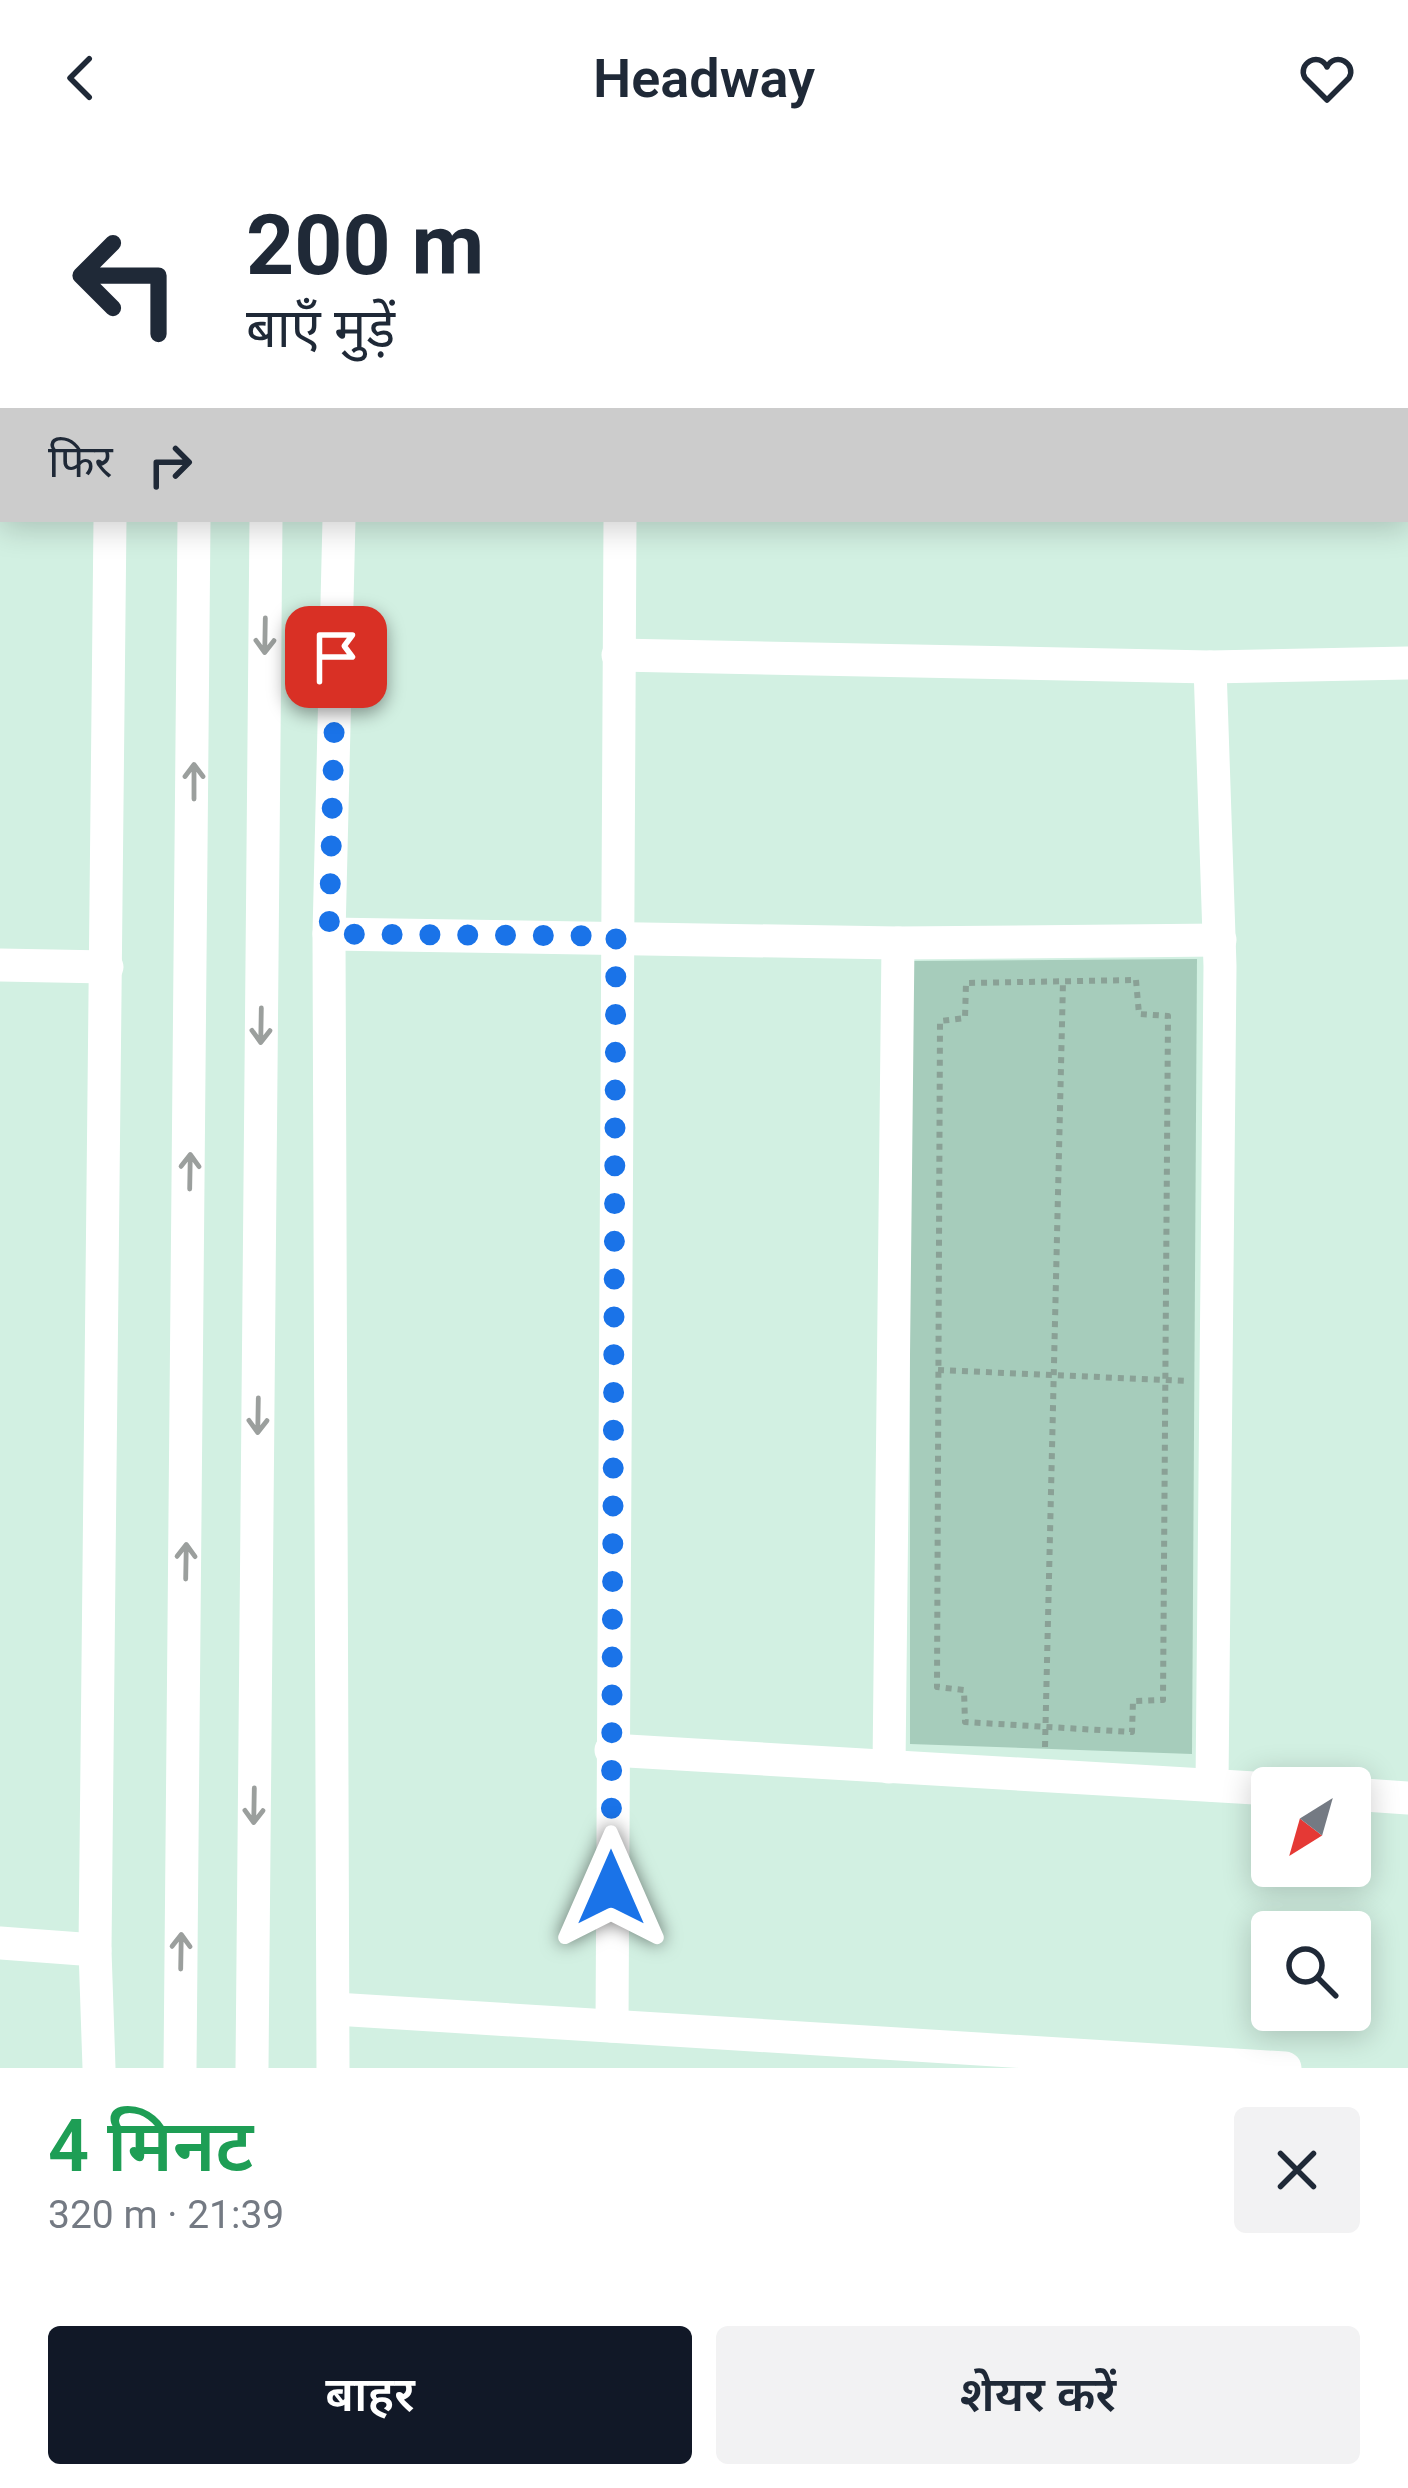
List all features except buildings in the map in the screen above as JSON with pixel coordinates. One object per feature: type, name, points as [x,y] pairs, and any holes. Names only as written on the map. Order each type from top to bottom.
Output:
[{"type":"street","points":[[99,2068],[95,1950],[110,522]]},
{"type":"street","points":[[180,2068],[194,522]]},
{"type":"street","points":[[252,2068],[266,522]]},
{"type":"street","points":[[333,2068],[329,934],[339,522]]},
{"type":"street","points":[[612,2026],[620,522]]},
{"type":"street","points":[[618,655],[1210,667],[1408,663]]},
{"type":"street","points":[[1210,667],[1220,940],[1212,1785]]},
{"type":"street","points":[[329,934],[898,943],[1220,940]]},
{"type":"street","points":[[889,1767],[898,943]]},
{"type":"street","points":[[0,964],[106,967]]},
{"type":"street","points":[[611,1750],[1251,1788]]},
{"type":"street","points":[[1371,1795],[1408,1798]]},
{"type":"street","points":[[0,1943],[95,1950]]},
{"type":"street","points":[[335,2009],[1061,2062],[1285,2068]]},
{"type":"path","points":[[1044,1776],[1064,941]]},
{"type":"path","points":[[1136,980],[1139,1013],[1168,1016],[1163,1700],[1132,1701],[1132,1732],[964,1722],[964,1690],[937,1688],[938,1370],[940,1021],[965,1018],[966,983],[1136,980]]},
{"type":"path","points":[[893,1368],[1216,1382]]},
{"type":"green space","points":[[1197,959],[1192,1754],[910,1744],[910,961]]},
{"type":"route","points":[[336,657],[329,934],[616,936],[611,1888]]}]
